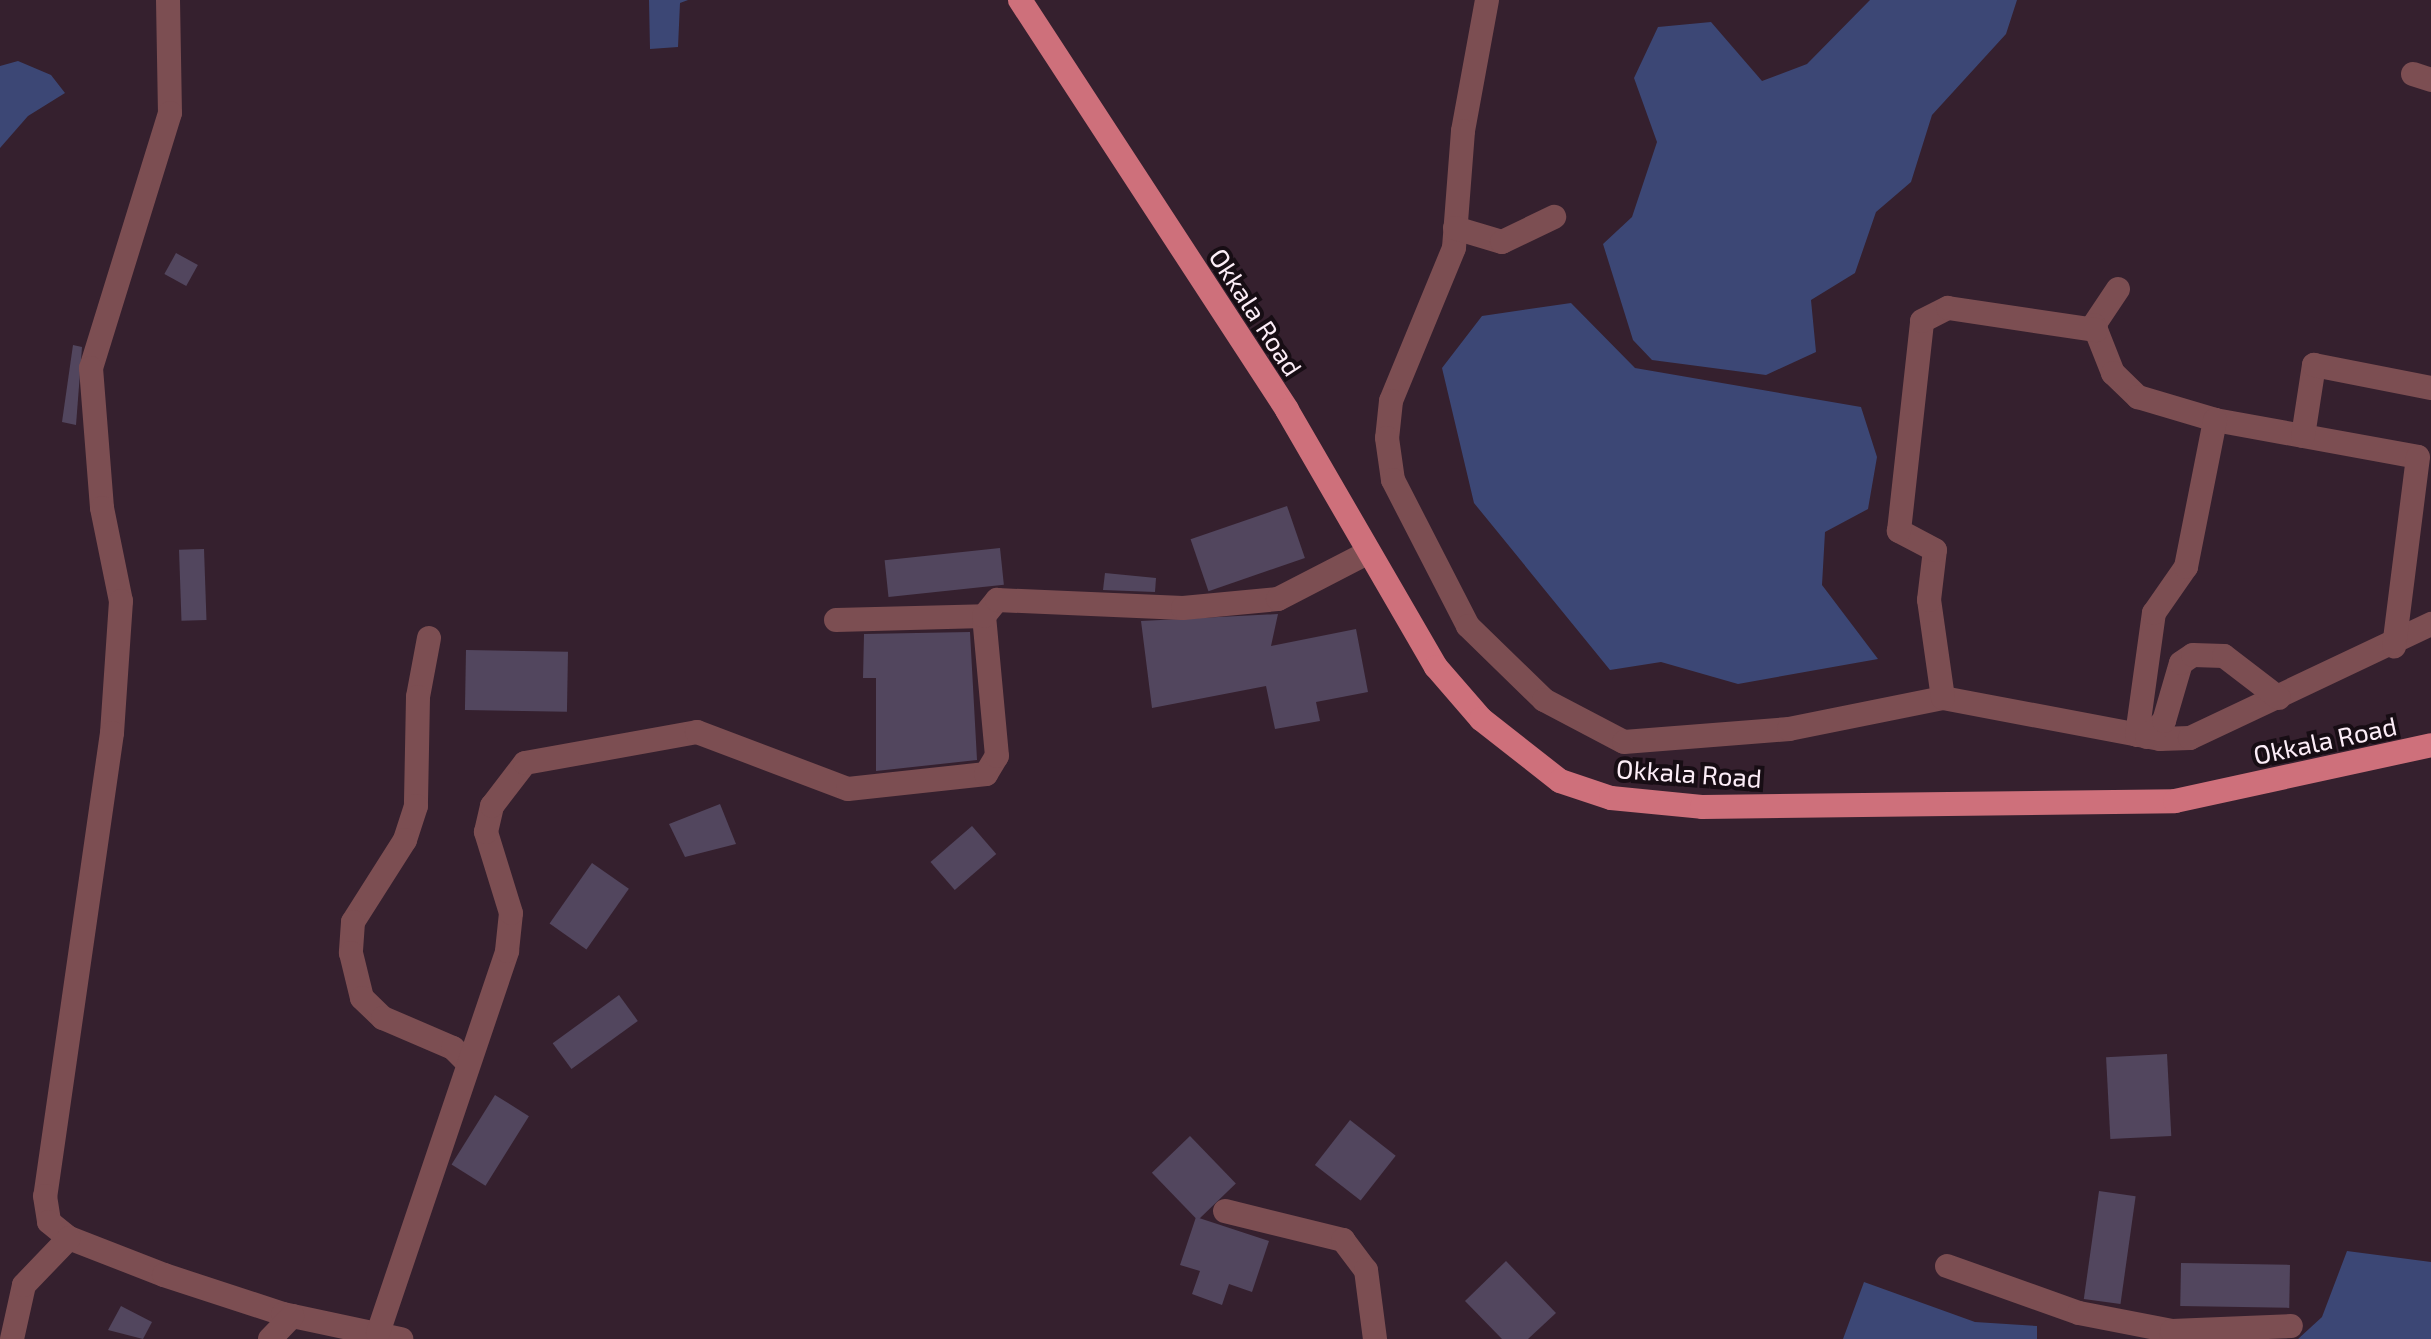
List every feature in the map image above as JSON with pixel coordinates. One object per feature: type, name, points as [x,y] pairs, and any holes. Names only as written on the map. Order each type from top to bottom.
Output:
[{"type":"main road","name":"Okkala Road","points":[[1020,0],[1287,410],[1367,553],[1436,667],[1481,719],[1560,781],[1611,798],[1702,807],[2175,801],[2431,745]]},
{"type":"street","points":[[168,0],[170,113],[91,368],[102,508],[121,601],[112,733],[45,1196],[49,1222],[69,1238],[292,1316],[390,1336],[467,1062],[510,934],[488,817],[525,763],[697,732],[848,789],[986,774],[997,745],[984,616],[997,600],[1183,608],[1278,599],[1367,553]]},
{"type":"street","points":[[1487,0],[1463,131],[1454,248],[1391,401],[1393,480],[1468,626],[1533,689],[1624,742],[1789,729],[1943,698],[2190,738],[2394,646],[2431,624]]},
{"type":"street","points":[[1455,228],[1502,242],[1554,217]]},
{"type":"street","points":[[2118,289],[2102,306],[2096,330],[2113,373],[2138,397],[2215,420],[2425,458],[2420,531],[2394,646]]},
{"type":"street","points":[[1943,698],[1929,600],[1935,550],[1899,531],[1922,321],[1948,308],[2096,330]]},
{"type":"street","points":[[2303,436],[2314,365],[2431,388]]},
{"type":"street","points":[[2150,731],[2154,613],[2186,567],[2215,420]]},
{"type":"street","points":[[836,620],[984,616]]},
{"type":"street","points":[[429,638],[418,697],[416,806],[405,840],[353,922],[351,953],[362,998],[383,1018],[453,1048],[467,1062]]},
{"type":"street","points":[[2150,731],[2181,663],[2193,655],[2224,656],[2279,698]]},
{"type":"street","points":[[1225,1211],[1343,1240],[1366,1270],[1375,1339]]},
{"type":"street","points":[[12,1339],[24,1285],[69,1238]]},
{"type":"street","points":[[1947,1266],[2079,1313],[2171,1335],[2250,1334],[2291,1326]]},
{"type":"street","points":[[270,1339],[292,1316]]},
{"type":"water","points":[[649,0],[688,0],[680,3],[678,47],[650,49]]},
{"type":"water","points":[[1870,0],[2017,0],[2006,34],[1932,115],[1911,182],[1876,212],[1855,273],[1811,300],[1816,352],[1766,375],[1652,360],[1633,340],[1603,244],[1632,217],[1657,142],[1634,78],[1658,27],[1711,22],[1762,81],[1807,64]]},
{"type":"water","points":[[18,61],[51,75],[65,93],[28,116],[0,148],[0,66]]},
{"type":"water","points":[[1571,303],[1635,368],[1861,407],[1877,457],[1868,509],[1825,532],[1822,585],[1878,659],[1738,684],[1661,662],[1610,670],[1474,503],[1442,368],[1482,316]]},
{"type":"water","points":[[2347,1251],[2431,1262],[2431,1339],[2298,1339],[2322,1317]]},
{"type":"water","points":[[1864,1282],[1975,1322],[2037,1326],[2037,1339],[1843,1339]]},
{"type":"building","points":[[176,253],[198,265],[186,286],[164,274]]},
{"type":"building","points":[[73,345],[82,347],[76,425],[62,422]]},
{"type":"building","points":[[1287,506],[1305,558],[1208,591],[1191,539]]},
{"type":"building","points":[[1000,548],[1004,585],[889,597],[885,560]]},
{"type":"building","points":[[204,549],[206,620],[181,621],[179,550]]},
{"type":"building","points":[[1105,573],[1156,578],[1155,592],[1103,590]]},
{"type":"building","points":[[1278,614],[1271,646],[1356,629],[1368,692],[1316,702],[1320,721],[1275,729],[1266,686],[1152,708],[1141,621]]},
{"type":"building","points":[[970,632],[977,760],[876,771],[876,678],[863,678],[864,634]]},
{"type":"building","points":[[466,650],[568,652],[567,712],[465,710]]},
{"type":"building","points":[[720,804],[736,844],[685,857],[669,824]]},
{"type":"building","points":[[972,826],[996,854],[955,890],[930,862]]},
{"type":"building","points":[[592,863],[629,889],[586,949],[550,924]]},
{"type":"building","points":[[619,995],[638,1021],[571,1069],[553,1043]]},
{"type":"building","points":[[2167,1054],[2171,1136],[2110,1139],[2106,1057]]},
{"type":"building","points":[[495,1095],[529,1116],[485,1186],[452,1165]]},
{"type":"building","points":[[1350,1120],[1396,1156],[1361,1201],[1315,1165]]},
{"type":"building","points":[[1190,1136],[1236,1183],[1198,1220],[1152,1173]]},
{"type":"building","points":[[2099,1191],[2136,1196],[2120,1304],[2084,1299]]},
{"type":"building","points":[[1196,1217],[1269,1241],[1252,1292],[1229,1284],[1222,1305],[1192,1294],[1200,1271],[1180,1265]]},
{"type":"building","points":[[1506,1261],[1556,1313],[1528,1339],[1502,1339],[1465,1301]]},
{"type":"building","points":[[2181,1263],[2290,1265],[2289,1308],[2180,1306]]},
{"type":"building","points":[[121,1306],[152,1322],[143,1339],[108,1330]]}]
